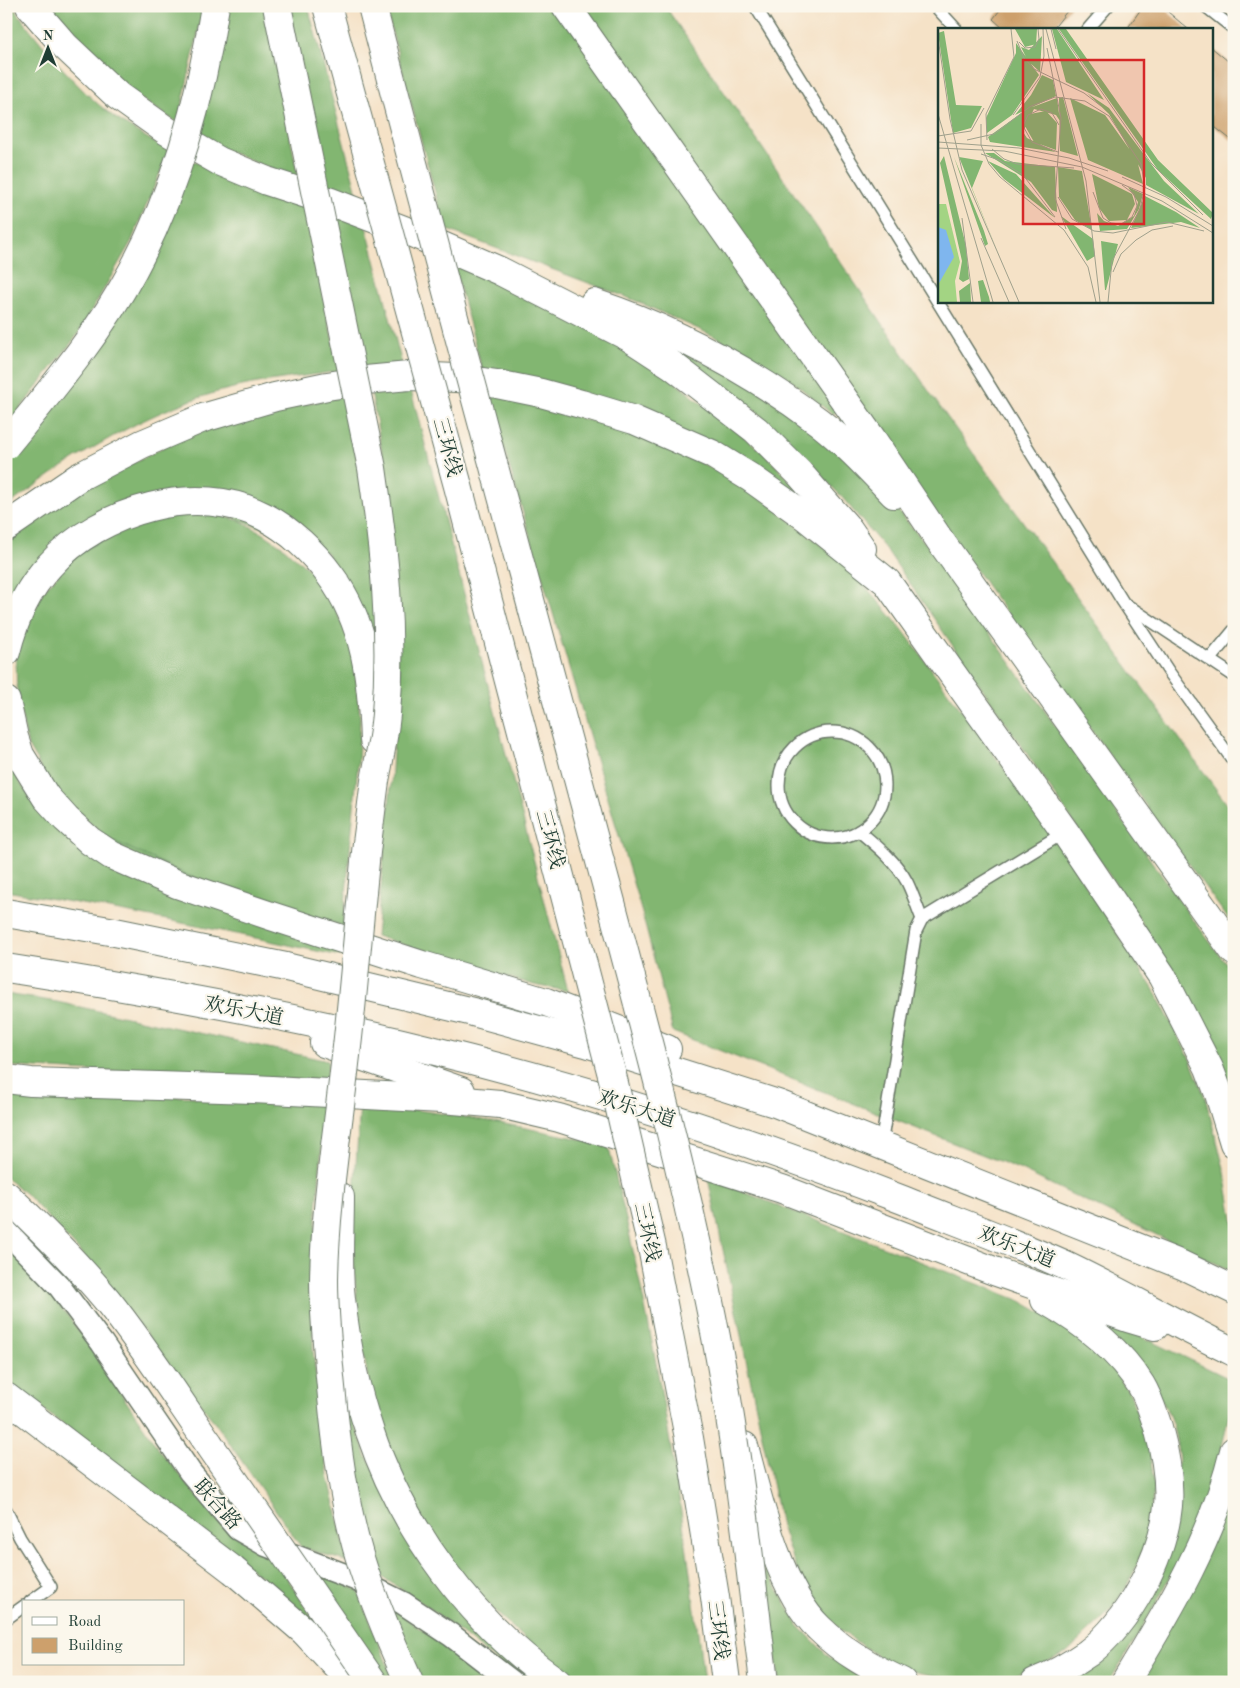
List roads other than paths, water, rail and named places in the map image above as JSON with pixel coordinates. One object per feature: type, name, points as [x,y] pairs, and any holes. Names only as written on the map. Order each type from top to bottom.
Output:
[{"type":"highway","points":[[30,6],[65,46],[118,96],[167,130],[220,161],[267,181],[332,202],[417,235],[500,271],[629,338],[672,365],[756,430],[799,473],[848,530],[887,582],[1065,832],[1162,976],[1209,1068],[1234,1143]]},
{"type":"highway","points":[[6,445],[77,358],[133,270],[152,232],[175,175],[194,112],[203,78],[215,6]]},
{"type":"highway","points":[[277,6],[369,450],[381,525],[387,595],[386,714],[367,844],[354,995],[327,1220],[324,1281],[327,1354],[337,1444],[347,1503],[359,1553],[374,1599],[409,1682]]},
{"type":"highway","name":"三环线","points":[[327,6],[461,495],[615,1089],[652,1247],[689,1438],[715,1597],[726,1682]]},
{"type":"highway","name":"三环线","points":[[372,6],[418,187],[558,702],[656,1077],[695,1237],[733,1433],[764,1682]]},
{"type":"highway","points":[[566,6],[872,439],[938,539],[1234,951]]},
{"type":"highway","points":[[500,271],[657,326],[711,353],[756,379],[820,423],[858,458],[938,539]]},
{"type":"highway","points":[[6,527],[79,477],[142,444],[203,418],[275,397],[327,386],[408,376],[456,378],[497,384],[581,404],[634,420],[695,447],[751,478],[806,518],[887,582]]},
{"type":"highway","points":[[6,652],[11,631],[18,614],[35,582],[50,564],[66,550],[100,526],[136,510],[181,502],[224,504],[245,509],[265,517],[283,528],[312,554],[331,575],[352,612],[362,638],[369,669],[373,703],[375,782]]},
{"type":"highway","points":[[6,701],[20,755],[46,797],[90,841],[112,855],[177,884],[271,916],[422,965],[546,1002],[693,1059],[778,1104]]},
{"type":"highway","points":[[6,913],[115,932],[286,966],[473,1012],[586,1043],[778,1104],[1182,1265],[1234,1290]]},
{"type":"highway","name":"欢乐大道","points":[[6,968],[278,1016],[428,1049],[610,1098],[816,1166],[1065,1266],[1223,1347]]},
{"type":"highway","points":[[278,1016],[313,1040],[500,1104],[559,1118],[782,1190],[994,1271],[1128,1318],[1223,1347]]},
{"type":"highway","points":[[6,1079],[31,1082],[262,1089],[500,1104]]},
{"type":"highway","points":[[339,1115],[339,1267],[341,1297],[349,1347],[369,1430],[392,1486],[421,1537],[457,1586],[470,1603],[506,1640],[557,1682]]},
{"type":"highway","points":[[6,1195],[34,1221],[106,1299],[136,1338],[373,1682]]},
{"type":"highway","points":[[994,1271],[1049,1302],[1104,1341],[1128,1367],[1144,1392],[1161,1437],[1165,1457],[1168,1506],[1160,1541],[1142,1586],[1122,1618],[1089,1652],[1066,1667],[1035,1682]]},
{"type":"highway","points":[[720,1362],[769,1532],[784,1576],[802,1608],[818,1627],[841,1647],[872,1668],[902,1682]]},
{"type":"highway","points":[[6,1397],[233,1570],[304,1631],[352,1682]]},
{"type":"highway","points":[[1125,1682],[1157,1630],[1208,1530],[1226,1481],[1234,1451]]},
{"type":"street","name":"联合路","points":[[6,1231],[59,1286],[102,1344],[190,1472],[238,1529],[266,1545],[355,1579],[403,1603],[451,1635],[512,1682]]},
{"type":"lane","points":[[755,6],[1123,602],[1169,672],[1234,762]]},
{"type":"lane","points":[[935,6],[955,28]]},
{"type":"lane","points":[[1089,28],[1108,6]]},
{"type":"lane","points":[[1205,6],[1234,29]]},
{"type":"lane","points":[[1123,602],[1234,676]]},
{"type":"lane","points":[[1210,659],[1234,630]]},
{"type":"lane","points":[[820,733],[844,733],[865,743],[880,762],[885,779],[884,797],[874,818],[859,831],[832,838],[810,833],[799,826],[784,808],[779,785],[780,773],[791,752],[809,737],[820,733]]},
{"type":"lane","points":[[859,831],[883,852],[901,872],[922,918]]},
{"type":"lane","points":[[880,1145],[916,931],[922,918],[1065,832]]},
{"type":"lane","points":[[6,1510],[20,1538],[51,1587],[33,1600]]},
{"type":"lane","points":[[6,1619],[22,1607]]}]
